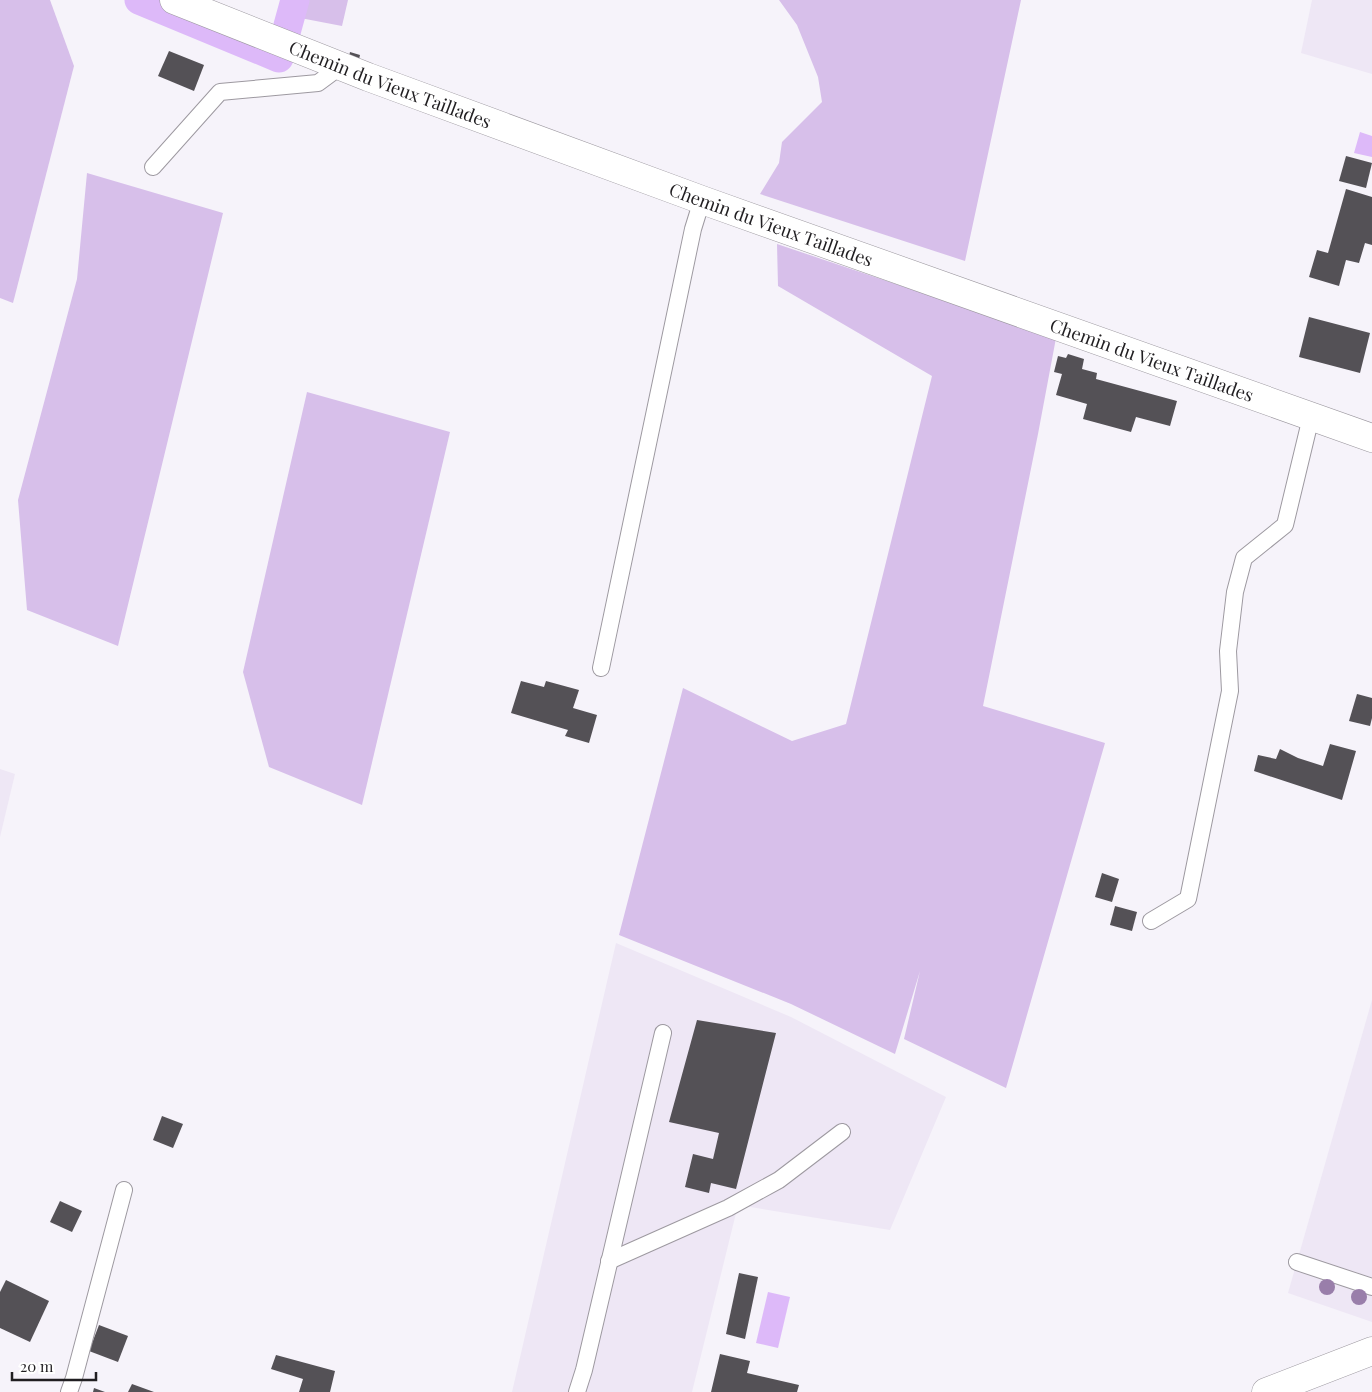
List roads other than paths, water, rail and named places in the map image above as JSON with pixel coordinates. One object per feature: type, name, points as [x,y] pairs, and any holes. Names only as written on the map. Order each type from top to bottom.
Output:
[{"type":"street","name":"Chemin du Vieux Taillades","points":[[181,1],[386,84],[702,200],[1372,438]]},
{"type":"street","points":[[1266,1392],[1372,1351]]},
{"type":"lane","points":[[153,167],[220,92],[318,83],[341,66]]},
{"type":"lane","points":[[601,668],[693,229],[702,200]]},
{"type":"lane","points":[[1151,921],[1188,899],[1230,691],[1228,651],[1235,592],[1244,558],[1285,525],[1312,416]]},
{"type":"lane","points":[[577,1392],[584,1370],[663,1033]]},
{"type":"lane","points":[[609,1261],[728,1208],[779,1180],[842,1132]]},
{"type":"lane","points":[[68,1392],[74,1378],[124,1190]]},
{"type":"lane","points":[[1297,1262],[1372,1286]]},
{"type":"waterway","points":[[139,0],[279,58],[295,0]]}]
